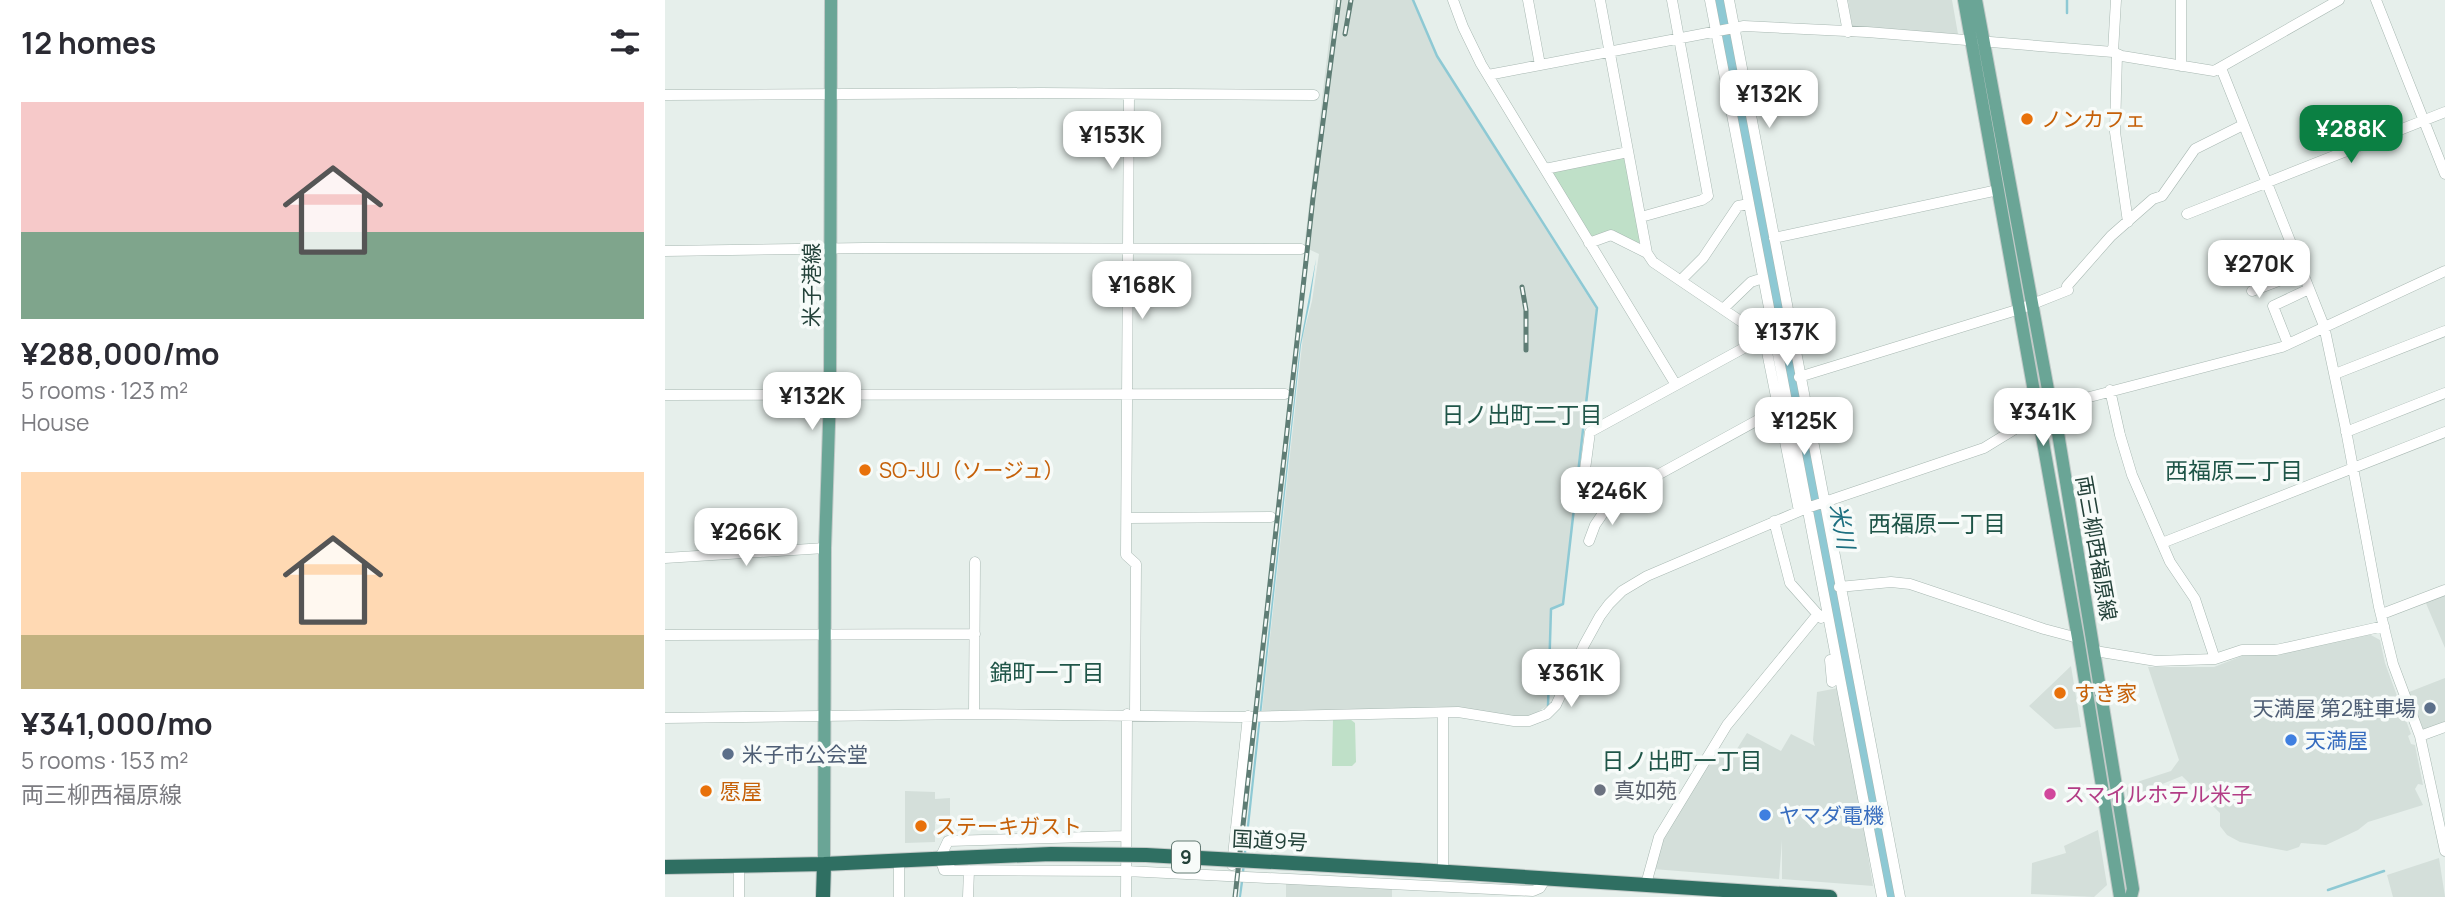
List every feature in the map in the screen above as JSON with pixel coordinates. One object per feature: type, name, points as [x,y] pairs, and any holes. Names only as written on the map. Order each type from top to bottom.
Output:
[{"type":"highway","name":"国道9号","points":[[665,867],[824,864],[1051,854],[1146,855],[1418,870],[1439,884],[1546,878],[1646,884],[1742,894],[1830,897]]},
{"type":"highway","points":[[823,897],[824,864]]},
{"type":"main road","name":"米子港線","points":[[824,864],[825,548],[830,393],[831,0]]},
{"type":"main road","name":"両三柳西福原線","points":[[1963,0],[1999,190],[2057,427],[2095,651],[2115,795],[2133,889],[2131,897]]},
{"type":"main road","name":"両三柳西福原線","points":[[1976,0],[1985,42],[2026,307],[2038,413],[2120,897]]},
{"type":"street","points":[[1453,0],[1472,48],[1676,385]]},
{"type":"street","points":[[1528,0],[1540,65]]},
{"type":"street","points":[[1600,0],[1647,253],[1653,262],[1764,337],[1778,409],[1900,897]]},
{"type":"street","points":[[1640,217],[1702,200],[1707,196],[1672,0]]},
{"type":"street","points":[[1710,0],[1805,509]]},
{"type":"street","points":[[1729,0],[1732,28],[1839,587],[1839,649],[1832,682]]},
{"type":"street","points":[[1842,0],[1848,32]]},
{"type":"street","points":[[2116,0],[2115,132],[2127,222]]},
{"type":"street","points":[[2181,0],[2181,66]]},
{"type":"street","points":[[1488,75],[1732,28],[1790,27],[2115,53],[2214,71],[2339,0]]},
{"type":"street","points":[[2376,0],[2445,174]]},
{"type":"street","points":[[2221,68],[2324,326],[2384,626],[2393,664],[2420,736],[2445,851]]},
{"type":"street","points":[[1125,897],[1124,836],[1136,564],[1126,555],[1129,94]]},
{"type":"street","points":[[665,95],[1314,95]]},
{"type":"street","points":[[2187,214],[2445,112]]},
{"type":"street","points":[[1799,377],[2026,307],[2069,290],[2067,286],[2111,236],[2153,199],[2162,196],[2195,149],[2243,125]]},
{"type":"street","points":[[1545,169],[1628,152]]},
{"type":"street","points":[[1774,238],[1999,190]]},
{"type":"street","points":[[1681,280],[1703,258],[1738,206],[1749,204]]},
{"type":"street","points":[[1589,243],[1611,234],[1647,253]]},
{"type":"street","points":[[665,251],[831,248],[1301,249]]},
{"type":"street","points":[[665,718],[974,714],[1256,716],[1458,712],[1523,722],[1543,717],[1556,705],[1600,616],[1622,591],[1647,576],[1805,509],[1983,448],[2052,407],[2110,390],[2243,359],[2288,344],[2445,271]]},
{"type":"street","points":[[2252,291],[2302,272]]},
{"type":"street","points":[[1724,308],[1751,282],[1757,280]]},
{"type":"street","points":[[2288,344],[2273,306],[2309,289]]},
{"type":"street","points":[[2335,374],[2445,331]]},
{"type":"street","points":[[1612,500],[1584,479],[1589,433],[1764,337]]},
{"type":"street","points":[[2110,390],[2131,475],[2170,562],[2195,598],[2215,659]]},
{"type":"street","points":[[2346,432],[2445,393]]},
{"type":"street","points":[[665,395],[1285,394]]},
{"type":"street","points":[[1589,541],[1595,525],[1612,500],[1778,409]]},
{"type":"street","points":[[2162,543],[2445,432]]},
{"type":"street","points":[[1128,518],[1271,517]]},
{"type":"street","points":[[1775,521],[1790,583],[1818,614],[1839,649],[1856,725],[1867,815],[1882,897]]},
{"type":"street","points":[[665,558],[825,548]]},
{"type":"street","points":[[974,714],[975,562]]},
{"type":"street","points":[[1839,587],[1891,582],[1910,584],[2078,638]]},
{"type":"street","points":[[2382,614],[2445,590]]},
{"type":"street","points":[[1646,884],[1659,837],[1727,725],[1818,614]]},
{"type":"street","points":[[2095,651],[2156,662],[2215,659],[2242,650],[2276,650],[2384,626]]},
{"type":"street","points":[[665,635],[975,634]]},
{"type":"street","points":[[1124,836],[948,841],[944,870],[1126,871],[1439,884],[1443,713]]},
{"type":"street","points":[[1231,876],[1256,716]]},
{"type":"street","points":[[2420,736],[2445,727]]},
{"type":"street","points":[[899,860],[899,897]]},
{"type":"street","points":[[739,865],[739,897]]},
{"type":"street","points":[[968,897],[969,870]]},
{"type":"shaded area","points":[[1334,0],[1412,0],[1437,57],[1596,309],[1563,604],[1551,609],[1547,706],[1529,717],[1463,708],[1262,711],[1303,336],[1312,301],[1319,254],[1304,247]]},
{"type":"shaded area","points":[[1848,0],[1952,0],[1958,34],[1855,27],[1852,25]]},
{"type":"shaded area","name":"天満屋 第2駐車場","points":[[2445,593],[2445,648],[2425,601]]},
{"type":"shaded area","name":"天満屋","points":[[2369,634],[2380,640],[2385,663],[2411,734],[2408,736],[2411,744],[2415,745],[2423,785],[2418,784],[2415,789],[2423,805],[2368,822],[2358,830],[2326,845],[2301,843],[2299,847],[2287,851],[2240,842],[2227,835],[2220,826],[2220,813],[2182,776],[2128,798],[2126,787],[2171,771],[2179,760],[2148,667],[2214,667],[2242,656],[2275,654]]},
{"type":"shaded area","points":[[2071,666],[2081,727],[2055,729],[2029,706]]},
{"type":"shaded area","name":"天満屋","points":[[2445,678],[2445,724],[2424,731],[2409,692]]},
{"type":"shaded area","name":"ヤマダ電機","points":[[1838,688],[1872,854],[1868,855],[1873,886],[1782,879],[1782,840],[1779,879],[1653,869],[1659,847],[1712,754],[1730,760],[1747,733],[1781,751],[1791,734],[1815,746],[1813,740],[1817,692]]},
{"type":"shaded area","points":[[905,791],[935,792],[935,799],[950,798],[950,823],[935,823],[935,842],[905,843]]},
{"type":"shaded area","points":[[2098,830],[2107,885],[2094,897],[2031,894],[2032,863],[2066,853],[2064,846]]},
{"type":"shaded area","points":[[2439,858],[2445,897],[2393,897],[2387,875]]},
{"type":"shaded area","points":[[1286,883],[1392,888],[1392,897],[1286,897]]},
{"type":"green space","points":[[1622,157],[1626,159],[1641,241],[1636,245],[1612,230],[1590,236],[1552,173],[1553,170]]},
{"type":"green space","points":[[1333,718],[1350,719],[1355,723],[1356,762],[1352,766],[1332,766]]},
{"type":"water","points":[[1316,259],[1301,345],[1243,883],[1239,897],[1300,345]]},
{"type":"waterway","points":[[1413,0],[1437,56],[1597,308],[1563,604],[1551,609],[1548,706]]},
{"type":"waterway","name":"米川","points":[[1718,0],[1889,897]]},
{"type":"waterway","points":[[2067,0],[2067,13]]},
{"type":"waterway","points":[[2328,890],[2384,871]]},
{"type":"railway","points":[[1235,897],[1313,198],[1339,0]]},
{"type":"railway","points":[[1345,34],[1351,0]]},
{"type":"railway","points":[[1522,287],[1526,310],[1526,350]]},
{"type":"place","name":"ノンカフェ","points":[[2027,119]]},
{"type":"place","name":"SO-JU（ソージュ）","points":[[865,470]]},
{"type":"place","name":"すき家","points":[[2060,693]]},
{"type":"place","name":"天満屋 第2駐車場","points":[[2430,708]]},
{"type":"place","name":"天満屋","points":[[2291,740]]},
{"type":"place","name":"米子市公会堂","points":[[728,754]]},
{"type":"place","name":"真如苑","points":[[1600,790]]},
{"type":"place","name":"愿屋","points":[[706,791]]},
{"type":"place","name":"スマイルホテル米子","points":[[2050,794]]},
{"type":"place","name":"ヤマダ電機","points":[[1765,815]]},
{"type":"place","name":"ステーキガスト","points":[[921,826]]},
{"type":"district","name":"日ノ出町二丁目","points":[[1522,414]]},
{"type":"district","name":"西福原二丁目","points":[[2234,470]]},
{"type":"district","name":"西福原一丁目","points":[[1937,523]]},
{"type":"district","name":"錦町一丁目","points":[[1047,672]]},
{"type":"district","name":"日ノ出町一丁目","points":[[1682,760]]}]
